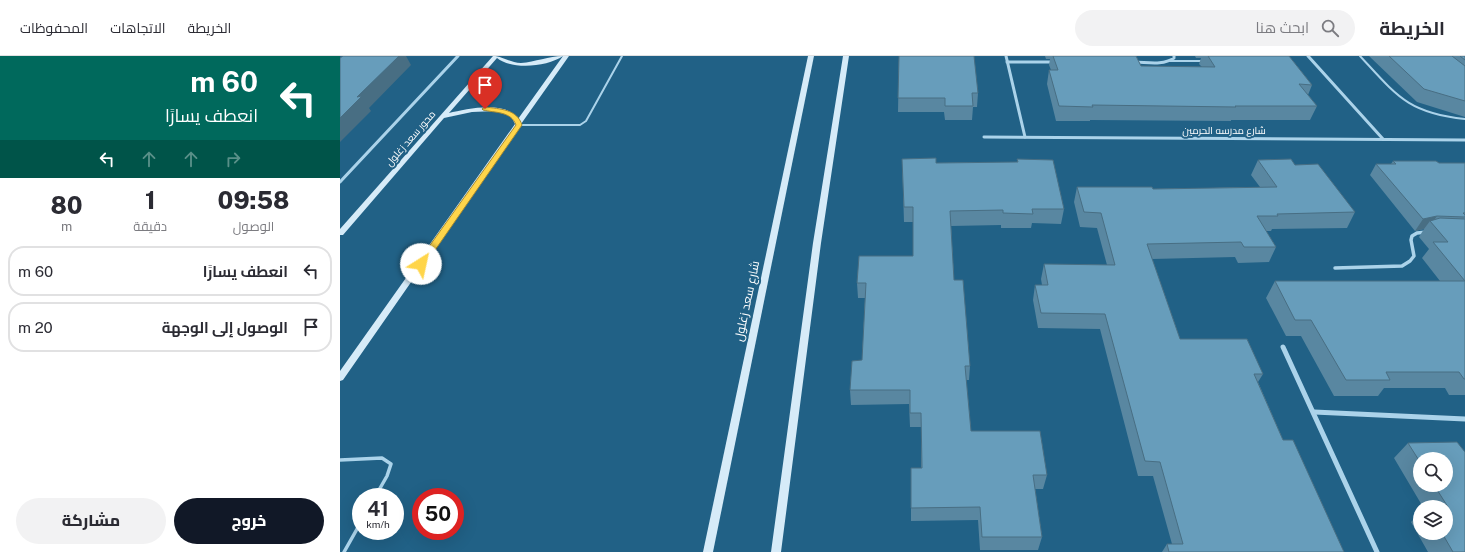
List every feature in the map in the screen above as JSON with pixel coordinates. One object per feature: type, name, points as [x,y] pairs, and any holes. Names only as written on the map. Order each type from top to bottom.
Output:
[{"type":"street","points":[[340,182],[458,56]]},
{"type":"street","points":[[497,56],[504,61],[520,64],[541,62],[560,56]]},
{"type":"street","name":"محور سعد زغلول","points":[[340,233],[440,118],[497,56]]},
{"type":"street","points":[[340,378],[566,56]]},
{"type":"street","name":"شارع سعد زغلول","points":[[708,552],[811,56]]},
{"type":"street","points":[[776,552],[817,243],[846,56]]},
{"type":"street","points":[[1006,56],[1025,137]]},
{"type":"street","points":[[1130,62],[1170,61],[1174,58],[1174,56]]},
{"type":"street","points":[[1308,56],[1383,139]]},
{"type":"street","points":[[1007,62],[1061,62]]},
{"type":"street","points":[[440,118],[468,110],[495,110],[513,115],[519,125]]},
{"type":"street","name":"شارع مدرسه الحرمين","points":[[984,137],[1465,140]]},
{"type":"street","points":[[1335,268],[1402,266],[1410,263],[1414,259],[1415,253],[1410,241],[1412,237],[1416,233],[1430,232]]},
{"type":"street","points":[[1283,347],[1377,552]]},
{"type":"street","points":[[1314,412],[1465,419]]},
{"type":"lane","points":[[519,125],[580,125],[586,121],[622,56]]},
{"type":"lane","points":[[1360,56],[1404,101],[1420,109],[1436,114],[1465,119]]},
{"type":"lane","points":[[1170,61],[1208,61]]},
{"type":"lane","points":[[340,460],[382,458],[391,464],[387,476],[380,488]]},
{"type":"lane","points":[[344,552],[352,538]]},
{"type":"building","points":[[343,56],[399,56],[357,97],[362,96],[340,118],[340,58]]},
{"type":"building","points":[[899,56],[974,56],[978,93],[972,93],[973,106],[945,106],[945,98],[898,98]]},
{"type":"building","points":[[1053,56],[1136,56],[1141,66],[1215,67],[1208,56],[1289,56],[1312,85],[1299,84],[1317,106],[1059,106],[1049,70],[1058,70]]},
{"type":"building","points":[[1389,56],[1452,56],[1465,66],[1465,101],[1424,89]]},
{"type":"building","points":[[936,158],[936,163],[1018,162],[1017,159],[1053,160],[1064,209],[1032,209],[1033,214],[1003,213],[1003,210],[950,211],[954,280],[963,280],[970,366],[965,366],[971,431],[1040,431],[1047,475],[1033,475],[1042,537],[982,537],[980,507],[911,508],[911,468],[922,468],[921,413],[910,413],[910,390],[850,390],[852,361],[862,360],[866,283],[857,283],[859,256],[913,256],[913,207],[904,207],[902,159]]},
{"type":"building","points":[[1291,159],[1295,165],[1318,164],[1355,212],[1257,216],[1276,247],[1244,247],[1241,242],[1147,244],[1180,339],[1247,339],[1263,374],[1254,374],[1283,440],[1293,440],[1344,552],[1169,552],[1167,544],[1183,544],[1160,462],[1145,461],[1105,314],[1041,313],[1035,285],[1048,285],[1044,264],[1115,265],[1101,213],[1084,212],[1077,187],[1152,187],[1153,189],[1277,187],[1258,160]]},
{"type":"building","points":[[1393,161],[1465,163],[1465,213],[1463,213],[1465,217],[1437,216],[1423,219],[1376,164],[1396,164]]},
{"type":"building","points":[[1440,218],[1465,219],[1465,281],[1433,242],[1448,242],[1430,221]]},
{"type":"building","points":[[1275,281],[1465,281],[1465,379],[1459,372],[1386,372],[1390,380],[1346,380],[1311,320],[1295,320]]},
{"type":"building","points":[[1457,442],[1465,452],[1465,552],[1453,552],[1446,540],[1453,540],[1453,500],[1444,500],[1438,492],[1453,492],[1453,452],[1414,452],[1408,443]]},
{"type":"route","points":[[421,264],[519,125],[513,115],[505,112],[485,109]]}]
